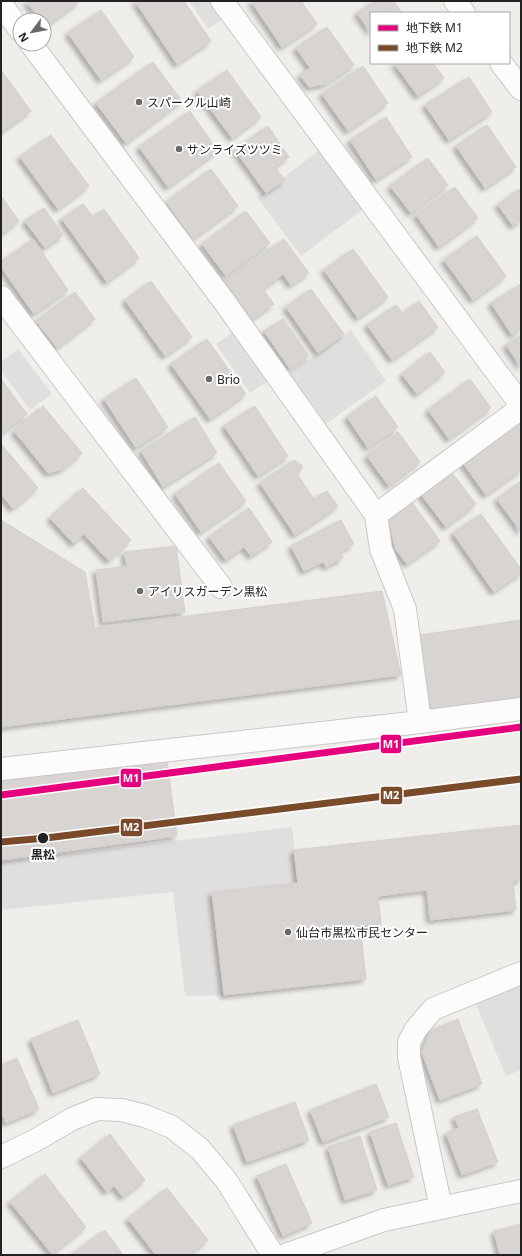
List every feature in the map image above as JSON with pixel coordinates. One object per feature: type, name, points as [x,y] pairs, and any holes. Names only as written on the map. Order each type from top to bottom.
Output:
[{"type":"street","points":[[222,1],[521,406],[376,515]]},
{"type":"street","points":[[456,1],[463,12]]},
{"type":"street","points":[[1,4],[12,19]]},
{"type":"street","points":[[37,52],[226,304],[376,515],[381,549],[404,609],[420,722]]},
{"type":"street","points":[[503,64],[521,89]]},
{"type":"street","points":[[1,297],[221,587]]},
{"type":"street","points":[[1,769],[420,722],[521,709]]},
{"type":"street","points":[[441,1208],[409,1057],[409,1042],[416,1029],[433,1009],[521,973]]},
{"type":"street","points":[[1,1157],[36,1140],[72,1119],[97,1109],[121,1110],[145,1116],[172,1127],[200,1149],[226,1180],[273,1255]]},
{"type":"street","points":[[285,1255],[384,1220],[521,1191]]},
{"type":"shaded area","points":[[189,1],[211,1],[223,19],[208,29]]},
{"type":"shaded area","points":[[321,149],[365,208],[301,256],[257,197]]},
{"type":"shaded area","points":[[351,330],[386,381],[323,426],[287,374]]},
{"type":"shaded area","points":[[234,331],[268,381],[250,393],[216,344]]},
{"type":"shaded area","points":[[18,349],[52,394],[30,410],[1,370],[1,362]]},
{"type":"shaded area","points":[[292,827],[298,883],[212,892],[224,995],[185,996],[173,892],[1,910],[1,862]]},
{"type":"shaded area","points":[[521,983],[521,1070],[506,1076],[475,1002]]},
{"type":"building","points":[[26,1],[80,1],[52,22],[52,12],[34,12]]},
{"type":"building","points":[[135,1],[184,1],[211,41],[177,64]]},
{"type":"building","points":[[251,1],[301,1],[317,24],[282,47]]},
{"type":"building","points":[[374,1],[394,1],[401,12],[370,12],[370,32],[357,13]]},
{"type":"building","points":[[101,10],[134,57],[101,80],[68,33]]},
{"type":"building","points":[[327,27],[354,65],[326,84],[309,87],[300,75],[310,68],[296,48]]},
{"type":"building","name":"スパークル山崎","points":[[153,62],[182,101],[126,143],[96,103]]},
{"type":"building","points":[[395,64],[434,64],[444,78],[418,96]]},
{"type":"building","points":[[363,66],[388,103],[348,131],[322,94]]},
{"type":"building","points":[[1,70],[31,111],[1,132]]},
{"type":"building","points":[[227,70],[261,117],[232,138],[197,91]]},
{"type":"building","points":[[469,77],[492,112],[449,140],[425,105]]},
{"type":"building","name":"サンライズツツミ","points":[[190,111],[218,151],[168,187],[139,147]]},
{"type":"building","points":[[386,117],[412,157],[376,180],[350,140]]},
{"type":"building","points":[[487,125],[516,167],[485,188],[456,146]]},
{"type":"building","points":[[268,126],[289,157],[275,167],[285,180],[266,193],[235,150]]},
{"type":"building","points":[[51,135],[89,186],[58,209],[20,157]]},
{"type":"building","points":[[428,158],[448,185],[411,213],[390,186]]},
{"type":"building","points":[[211,169],[238,206],[193,239],[166,202]]},
{"type":"building","points":[[455,187],[478,218],[439,247],[416,215]]},
{"type":"building","points":[[521,188],[521,220],[513,226],[498,205]]},
{"type":"building","points":[[1,196],[19,221],[1,234]]},
{"type":"building","points":[[83,204],[93,217],[104,209],[139,258],[107,282],[62,219]]},
{"type":"building","points":[[44,208],[63,235],[45,248],[25,221]]},
{"type":"building","points":[[246,211],[270,243],[226,276],[202,244]]},
{"type":"building","points":[[477,236],[506,276],[473,300],[444,260]]},
{"type":"building","points":[[33,239],[68,290],[34,314],[1,267],[1,262]]},
{"type":"building","points":[[284,239],[309,273],[291,285],[283,274],[263,289],[274,304],[252,319],[225,282]]},
{"type":"building","points":[[353,249],[388,297],[358,318],[324,270]]},
{"type":"building","points":[[151,281],[192,337],[165,356],[125,300]]},
{"type":"building","points":[[521,284],[521,329],[512,335],[491,303]]},
{"type":"building","points":[[311,289],[344,334],[318,353],[286,307]]},
{"type":"building","points":[[75,292],[95,319],[57,348],[36,321]]},
{"type":"building","points":[[419,301],[438,327],[392,360],[367,325],[396,305],[403,313]]},
{"type":"building","points":[[283,319],[309,356],[290,369],[264,331]]},
{"type":"building","points":[[521,335],[521,367],[506,345]]},
{"type":"building","name":"Brio","points":[[207,339],[246,394],[210,419],[171,364]]},
{"type":"building","points":[[430,352],[445,372],[417,394],[402,374]]},
{"type":"building","points":[[136,378],[168,427],[136,448],[104,399]]},
{"type":"building","points":[[1,379],[27,414],[1,434]]},
{"type":"building","points":[[470,379],[491,408],[449,439],[428,410]]},
{"type":"building","points":[[376,396],[398,427],[368,448],[347,417]]},
{"type":"building","points":[[43,406],[82,453],[63,469],[48,473],[14,431]]},
{"type":"building","points":[[255,406],[288,456],[258,476],[224,426]]},
{"type":"building","points":[[195,417],[217,453],[163,487],[141,451]]},
{"type":"building","points":[[521,419],[521,470],[486,495],[460,459]]},
{"type":"building","points":[[398,432],[420,462],[389,486],[367,456]]},
{"type":"building","points":[[2,445],[38,488],[13,509],[1,494]]},
{"type":"building","points":[[294,460],[303,466],[297,474],[314,499],[327,491],[338,506],[295,535],[260,483]]},
{"type":"building","points":[[219,463],[246,501],[201,532],[175,494]]},
{"type":"building","points":[[450,470],[476,504],[446,527],[420,493]]},
{"type":"building","points":[[521,481],[521,532],[497,499]]},
{"type":"building","points":[[83,488],[131,540],[109,561],[84,534],[74,544],[50,518]]},
{"type":"building","points":[[409,498],[440,541],[407,564],[396,550],[387,514]]},
{"type":"building","points":[[249,508],[272,542],[251,556],[244,547],[226,560],[209,537]]},
{"type":"building","points":[[481,514],[521,569],[521,573],[494,592],[453,533]]},
{"type":"building","points":[[1,520],[85,572],[95,628],[382,591],[401,675],[1,727]]},
{"type":"building","points":[[341,520],[354,544],[340,552],[343,558],[326,567],[323,562],[304,571],[291,546]]},
{"type":"building","name":"アイリスガーデン黒松","points":[[176,546],[185,612],[103,622],[96,570],[127,566],[124,552]]},
{"type":"building","points":[[521,620],[521,698],[427,712],[415,636]]},
{"type":"building","name":"黒松","points":[[166,753],[177,836],[1,860],[1,775]]},
{"type":"building","points":[[521,825],[521,880],[513,881],[516,910],[430,920],[427,890],[378,896],[381,924],[360,926],[366,979],[224,995],[212,892],[298,883],[294,850]]},
{"type":"building","points":[[458,1019],[482,1084],[440,1100],[422,1053],[431,1030]]},
{"type":"building","points":[[78,1020],[100,1074],[53,1093],[31,1039]]},
{"type":"building","points":[[17,1058],[39,1109],[6,1123],[1,1111],[1,1065]]},
{"type":"building","points":[[376,1084],[389,1117],[323,1142],[310,1110]]},
{"type":"building","points":[[295,1102],[309,1140],[247,1162],[233,1125]]},
{"type":"building","points":[[477,1109],[498,1162],[462,1175],[446,1133],[459,1128],[454,1117]]},
{"type":"building","points":[[396,1123],[414,1177],[388,1185],[370,1132]]},
{"type":"building","points":[[110,1134],[145,1180],[123,1197],[114,1186],[107,1192],[81,1158]]},
{"type":"building","points":[[360,1136],[377,1190],[345,1200],[328,1147]]},
{"type":"building","points":[[286,1164],[312,1223],[283,1236],[257,1176]]},
{"type":"building","points":[[45,1174],[86,1227],[52,1254],[10,1202]]},
{"type":"building","points":[[167,1188],[208,1240],[189,1255],[156,1255],[128,1219]]},
{"type":"building","points":[[521,1224],[521,1255],[500,1255],[494,1231]]},
{"type":"building","points":[[105,1230],[123,1255],[71,1255]]},
{"type":"metro line","name":"M1","points":[[1,795],[521,727]]},
{"type":"metro line","name":"M2","points":[[1,842],[46,838],[521,779]]},
{"type":"place","name":"スパークル山崎","points":[[139,102]]},
{"type":"place","name":"サンライズツツミ","points":[[179,149]]},
{"type":"place","name":"Brio","points":[[209,379]]},
{"type":"place","name":"アイリスガーデン黒松","points":[[140,591]]},
{"type":"place","name":"黒松","points":[[43,838]]},
{"type":"place","name":"仙台市黒松市民センター","points":[[288,932]]}]
